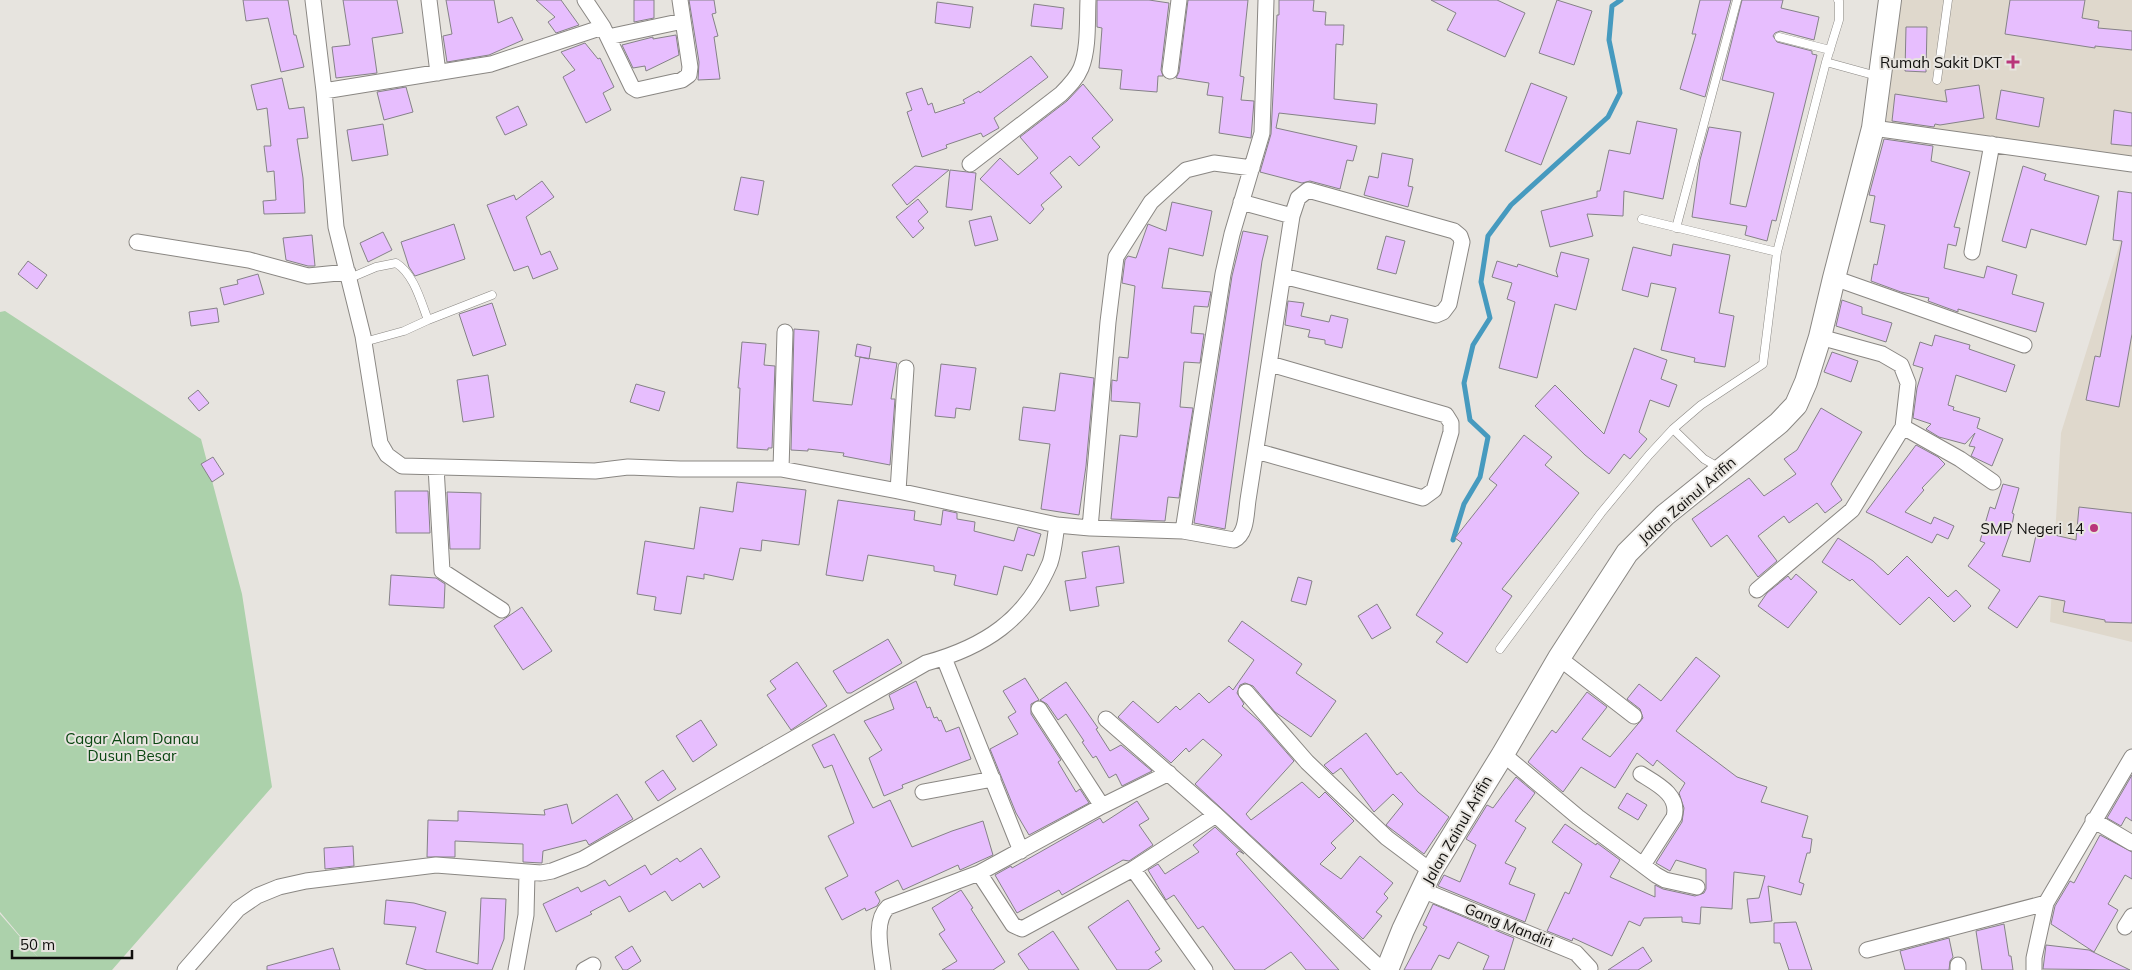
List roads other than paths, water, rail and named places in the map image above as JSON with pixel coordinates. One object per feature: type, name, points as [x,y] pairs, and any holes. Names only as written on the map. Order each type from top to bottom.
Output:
[{"type":"street","points":[[313,0],[324,91],[336,227],[364,342],[382,447],[391,459],[402,466],[595,471],[628,467],[781,469],[898,490],[1057,525],[1183,531],[1234,540],[1239,538],[1242,532],[1292,216],[1298,198],[1308,190],[1454,231],[1460,236],[1462,242],[1449,304],[1443,312],[1436,315],[1283,276]]},
{"type":"street","points":[[428,0],[438,73]]},
{"type":"street","points":[[585,0],[606,32],[635,89],[682,80],[689,75],[690,67],[680,0]]},
{"type":"street","points":[[970,164],[1062,94],[1074,80],[1081,68],[1084,52],[1088,0]]},
{"type":"street","points":[[1170,71],[1179,0]]},
{"type":"street","points":[[1183,531],[1223,274],[1232,234],[1262,133],[1266,0]]},
{"type":"street","name":"Jalan Zainul Arifin","points":[[1387,970],[1403,930],[1427,881],[1559,658],[1627,553],[1664,516],[1779,423],[1796,404],[1806,382],[1820,337],[1873,128],[1890,0]]},
{"type":"street","points":[[324,91],[491,64],[606,32],[683,21]]},
{"type":"street","points":[[1873,128],[2132,164]]},
{"type":"street","points":[[1972,252],[1992,144]]},
{"type":"street","points":[[1090,528],[1108,322],[1116,257],[1151,202],[1186,170],[1214,163],[1252,168]]},
{"type":"street","points":[[1242,202],[1292,216]]},
{"type":"street","points":[[137,242],[249,260],[308,276],[349,275]]},
{"type":"street","points":[[1834,278],[2024,345]]},
{"type":"street","points":[[781,469],[785,332]]},
{"type":"street","points":[[1758,590],[1852,510],[1903,427],[1908,383],[1901,365],[1882,354],[1820,337]]},
{"type":"street","points":[[1256,451],[1423,498],[1434,490],[1451,432],[1450,423],[1446,415],[1270,364]]},
{"type":"street","points":[[898,490],[906,368]]},
{"type":"street","points":[[1903,427],[1960,459],[1993,482]]},
{"type":"street","points":[[436,467],[442,571],[502,610]]},
{"type":"street","points":[[185,970],[238,909],[257,896],[279,887],[306,881],[436,865],[527,872],[552,871],[583,859],[926,663],[944,658],[988,639],[1016,616],[1032,594],[1050,562],[1057,525]]},
{"type":"street","points":[[944,658],[1021,850]]},
{"type":"street","points":[[1559,658],[1634,716]]},
{"type":"street","name":"Gang Mandiri","points":[[1246,692],[1307,762],[1387,838],[1427,881],[1576,953],[1590,968]]},
{"type":"street","points":[[1039,709],[1102,806]]},
{"type":"street","points":[[1106,718],[1169,773],[1382,970]]},
{"type":"street","points":[[1503,754],[1578,817],[1643,865],[1666,880],[1697,887]]},
{"type":"street","points":[[2034,970],[2034,958],[2046,903],[2093,820],[2132,757]]},
{"type":"street","points":[[883,970],[879,932],[883,911],[888,906],[979,873],[1102,806],[1169,773]]},
{"type":"street","points":[[1641,774],[1667,792],[1676,805],[1674,817],[1643,865]]},
{"type":"street","points":[[923,792],[993,779]]},
{"type":"street","points":[[979,873],[1012,925],[1022,929],[1133,869],[1216,816]]},
{"type":"street","points":[[2093,820],[2132,844]]},
{"type":"street","points":[[1133,869],[1205,970]]},
{"type":"street","points":[[516,970],[526,915],[527,872]]},
{"type":"street","points":[[1867,950],[2046,903]]},
{"type":"lane","points":[[1676,228],[1737,0]]},
{"type":"lane","points":[[1500,648],[1601,513],[1649,454],[1701,404],[1763,364],[1777,252],[1826,62],[1839,20],[1838,0]]},
{"type":"lane","points":[[1937,80],[1948,0]]},
{"type":"lane","points":[[1779,37],[1830,50]]},
{"type":"lane","points":[[1826,62],[1879,77]]},
{"type":"lane","points":[[1642,219],[1777,252]]},
{"type":"lane","points":[[349,275],[396,263],[403,267],[410,279],[428,320]]},
{"type":"lane","points":[[364,342],[404,331],[492,295]]},
{"type":"lane","points":[[1673,429],[1704,458],[1722,469]]},
{"type":"waterway","points":[[1453,540],[1464,504],[1480,477],[1488,437],[1470,420],[1464,383],[1473,345],[1490,318],[1481,282],[1488,236],[1511,205],[1608,117],[1620,93],[1609,40],[1612,6],[1621,0]]},
{"type":"place","name":"Rumah Sakit DKT","points":[[2013,62]]},
{"type":"place","name":"SMP Negeri 14","points":[[2094,528]]},
{"type":"park label","name":"Cagar Alam Danau Dusun Besar","points":[[132,746]]}]
